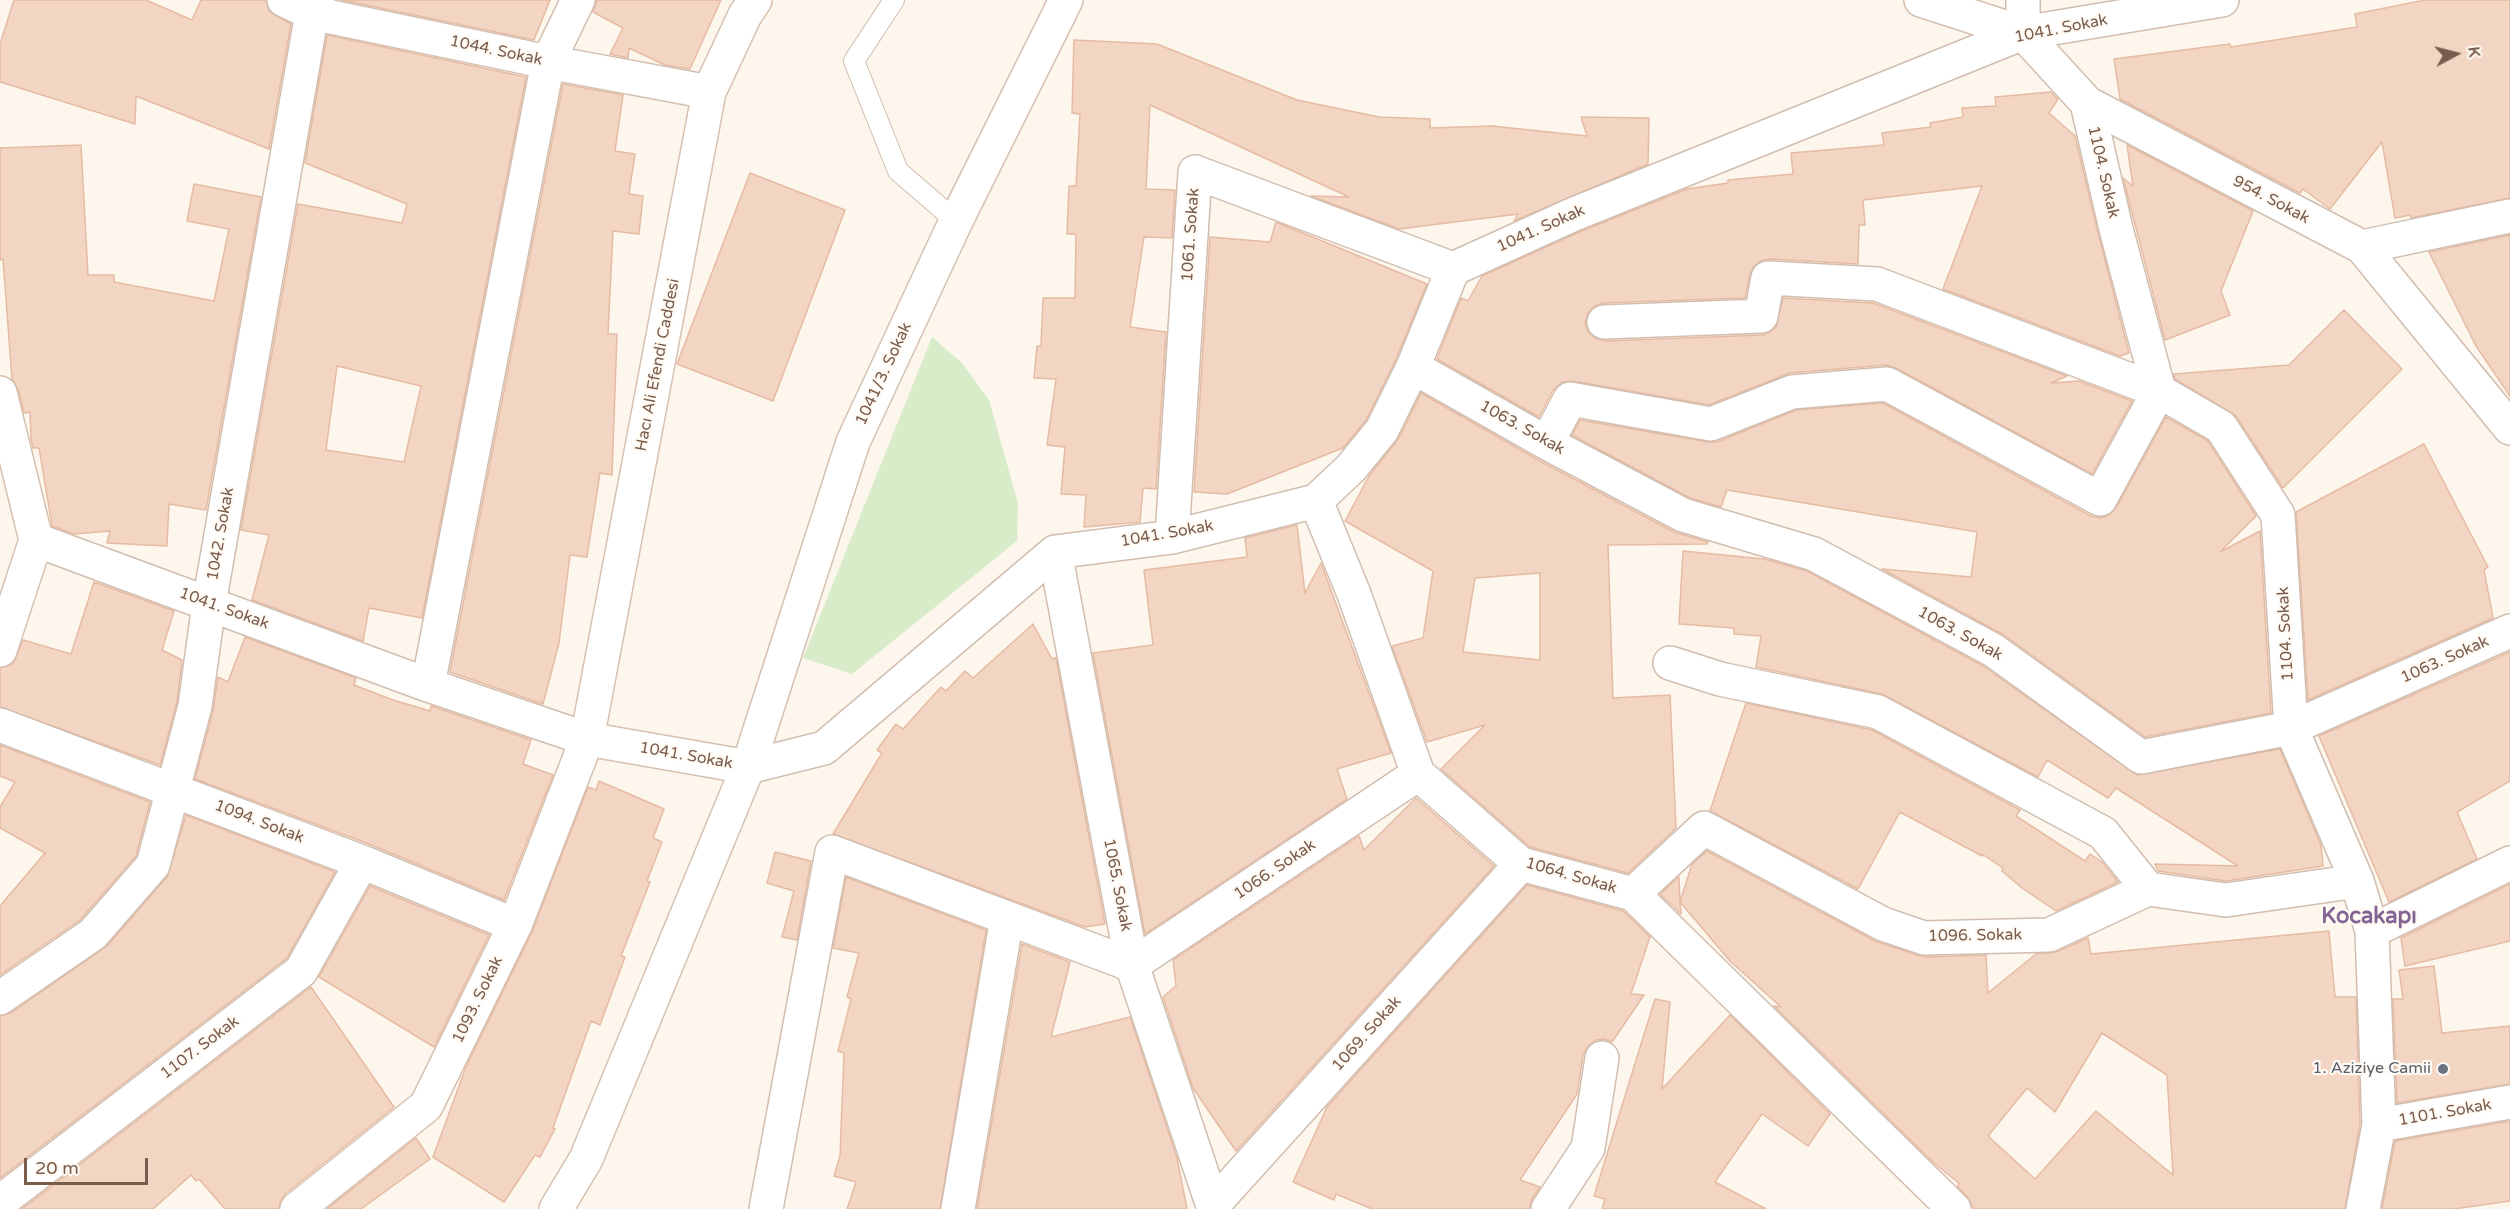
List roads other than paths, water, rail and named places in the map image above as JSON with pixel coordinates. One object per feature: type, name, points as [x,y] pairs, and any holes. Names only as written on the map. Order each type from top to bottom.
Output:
[{"type":"street","points":[[428,685],[548,62],[578,0]]},
{"type":"street","name":"Hacı Ali Efendi Caddesi","points":[[587,739],[710,92],[755,0]]},
{"type":"street","name":"1041/3. Sokak","points":[[748,767],[853,442],[956,221],[1066,0]]},
{"type":"street","points":[[1921,0],[2023,33],[2023,0]]},
{"type":"street","name":"1041. Sokak","points":[[36,540],[428,685],[587,739],[748,767],[824,748],[1055,552],[1172,537],[1316,501],[1351,468],[1382,430],[1413,367],[1453,269],[1572,215],[2023,33],[2223,0]]},
{"type":"street","name":"1044. Sokak","points":[[305,4],[548,62],[710,92]]},
{"type":"street","name":"1042. Sokak","points":[[0,998],[93,934],[153,865],[195,706],[209,604],[305,4]]},
{"type":"street","name":"954. Sokak","points":[[2023,33],[2087,103],[2362,247],[2510,428]]},
{"type":"street","name":"1104. Sokak","points":[[2087,103],[2116,229],[2159,391],[2221,427],[2278,515],[2291,728],[2357,881],[2372,931],[2379,1125],[2363,1209]]},
{"type":"street","name":"1061. Sokak","points":[[1172,537],[1195,172],[1453,269]]},
{"type":"street","points":[[2362,247],[2510,216]]},
{"type":"street","points":[[1547,443],[1570,399],[1711,424],[1792,392],[1887,384],[2100,499],[2159,391],[1877,285],[1768,278],[1761,316],[1604,322]]},
{"type":"street","name":"1063. Sokak","points":[[1413,367],[1547,443],[1683,515],[1814,554],[1993,650],[2141,757],[2291,728],[2510,631]]},
{"type":"street","points":[[0,393],[36,540],[0,650]]},
{"type":"street","name":"1064. Sokak","points":[[1316,501],[1354,594],[1418,774],[1521,864],[1633,894],[1954,1209]]},
{"type":"street","name":"1065. Sokak","points":[[1055,552],[1132,965],[1213,1207]]},
{"type":"street","points":[[1670,663],[1720,679],[1878,712],[2103,833],[2148,889],[2226,900],[2357,881]]},
{"type":"street","name":"1094. Sokak","points":[[0,724],[362,861],[515,925]]},
{"type":"street","name":"1093. Sokak","points":[[297,1209],[426,1107],[515,925],[587,739]]},
{"type":"street","points":[[556,1209],[586,1159],[748,767]]},
{"type":"street","name":"1066. Sokak","points":[[1132,965],[1418,774]]},
{"type":"street","name":"1096. Sokak","points":[[1633,894],[1704,828],[1883,924],[1924,938],[2049,935],[2148,889]]},
{"type":"street","points":[[766,1209],[832,852],[1132,965]]},
{"type":"street","name":"1107. Sokak","points":[[0,1202],[301,972],[362,861]]},
{"type":"street","points":[[2372,931],[2510,863]]},
{"type":"street","name":"1069. Sokak","points":[[1213,1207],[1521,864]]},
{"type":"street","points":[[958,1209],[1007,918]]},
{"type":"street","points":[[1548,1209],[1588,1148],[1602,1058]]},
{"type":"street","name":"1101. Sokak","points":[[2379,1125],[2510,1102]]},
{"type":"lane","points":[[894,0],[854,62],[898,171],[956,221]]},
{"type":"place","name":"1. Aziziye Camii","points":[[2443,1069]]},
{"type":"district","name":"Kocakapı","points":[[2369,917]]}]
